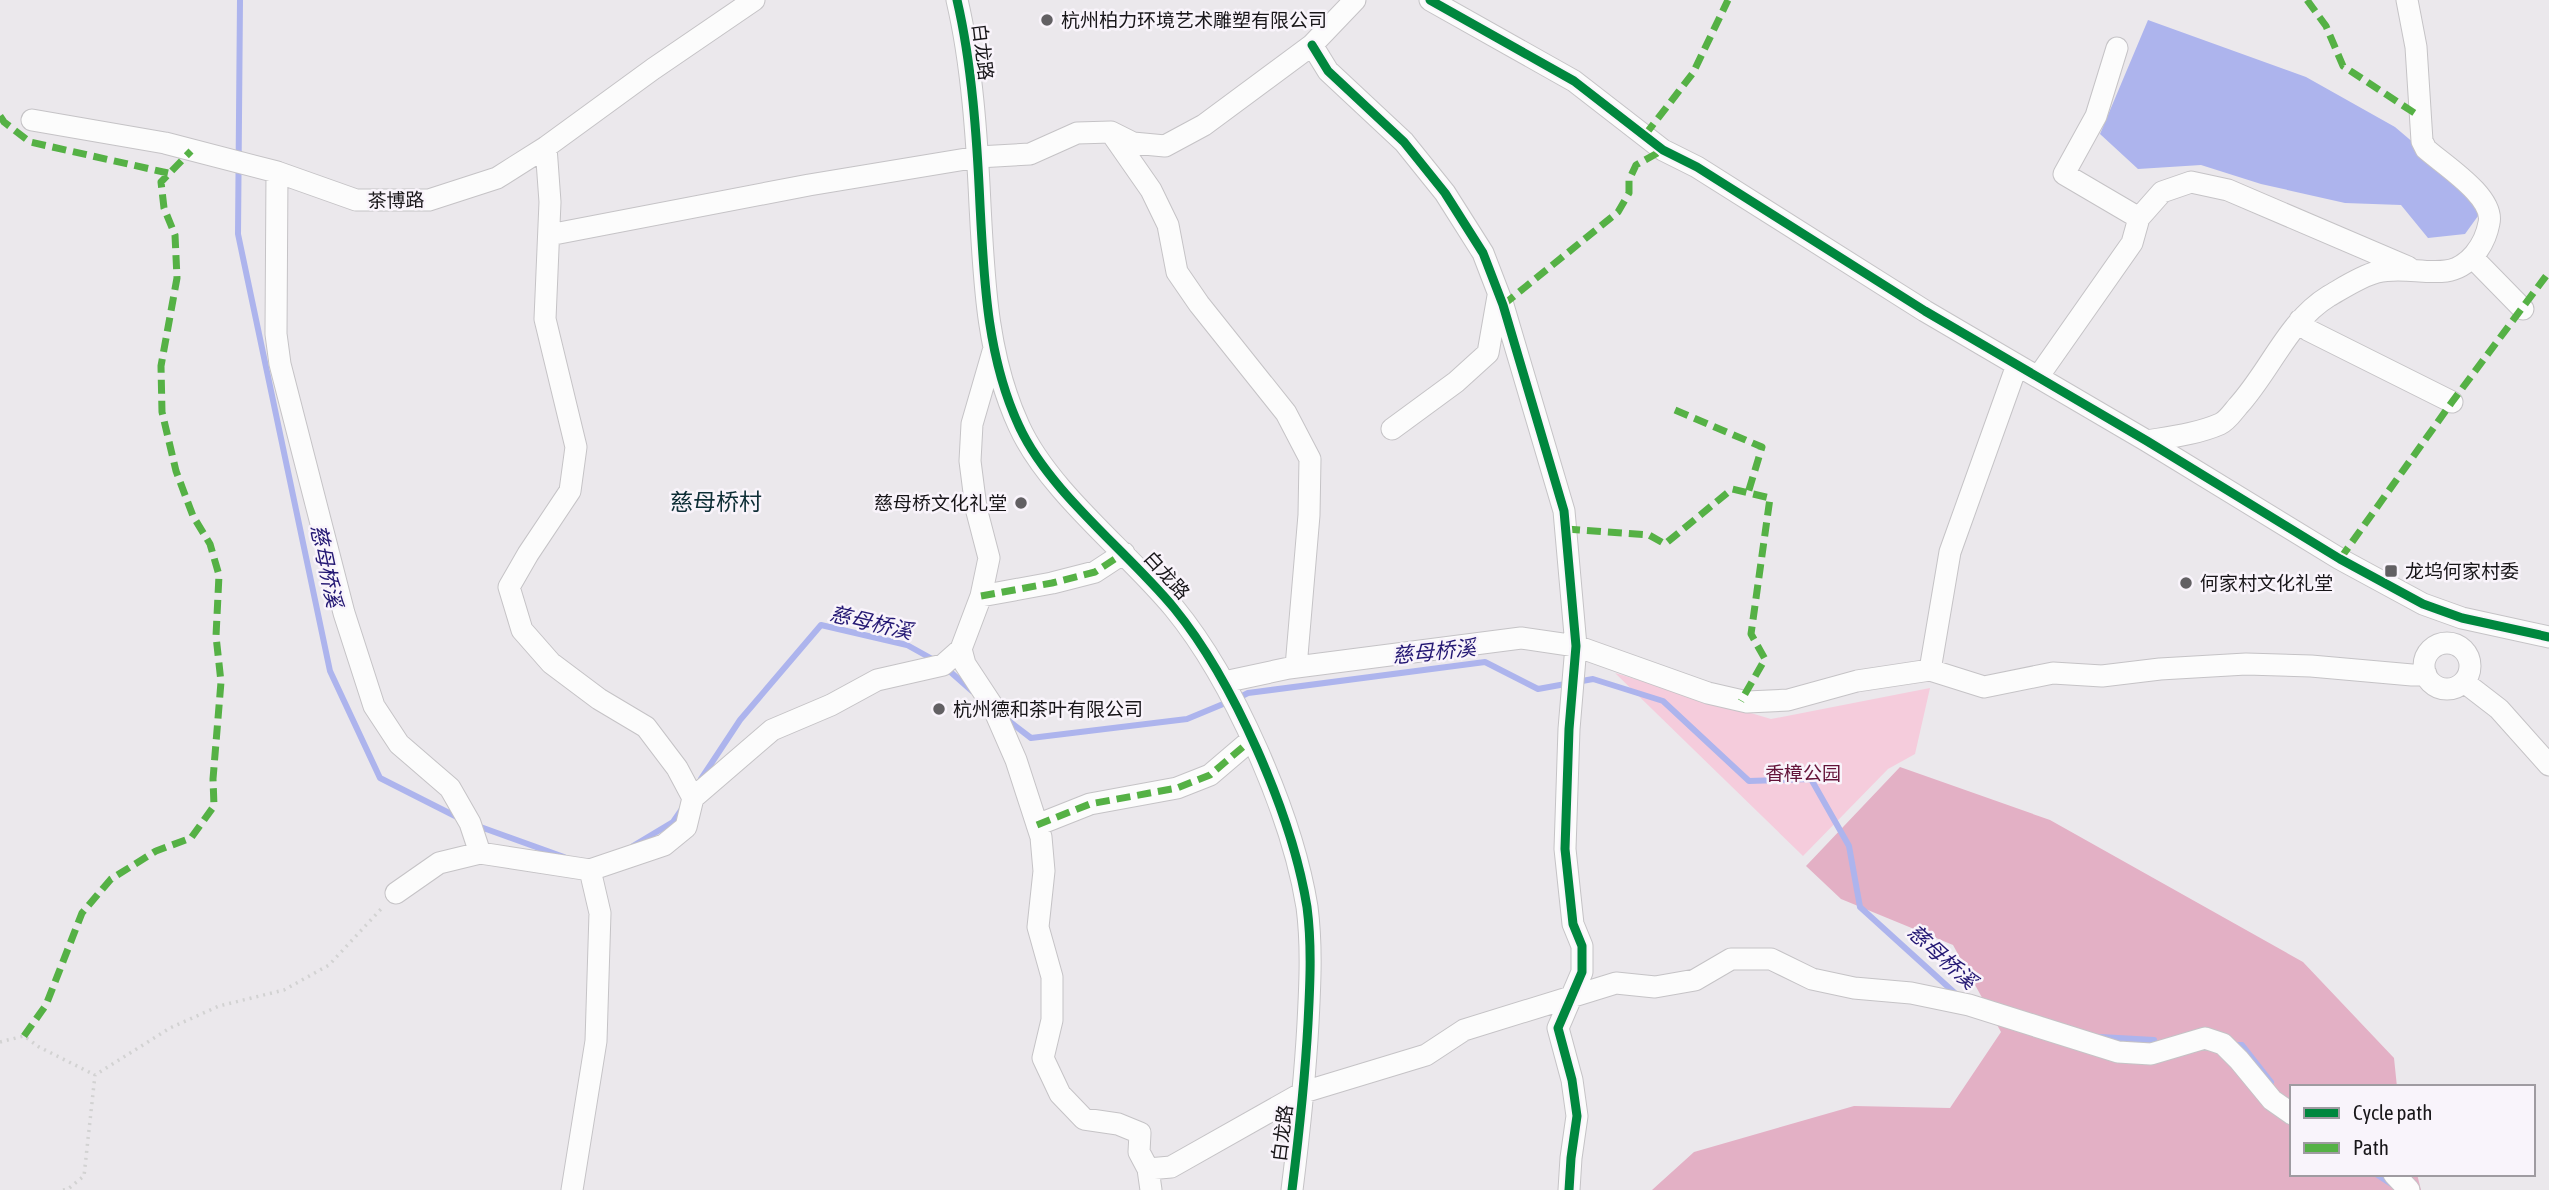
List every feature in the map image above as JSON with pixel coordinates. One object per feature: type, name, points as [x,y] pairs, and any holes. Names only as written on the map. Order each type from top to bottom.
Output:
[{"type":"street","name":"茶博路","points":[[32,120],[128,136],[226,159],[277,172],[356,200],[429,200],[497,178],[546,147],[754,0]]},
{"type":"street","name":"白龙路","points":[[957,0],[978,157],[987,306],[998,370],[1020,429],[1054,480],[1175,610],[1224,682],[1268,779],[1296,856],[1307,909],[1311,978],[1304,1092],[1293,1190]]},
{"type":"street","points":[[549,235],[809,185],[978,157],[1030,154],[1077,133],[1111,132],[1133,143],[1165,146],[1204,125],[1312,46],[1355,0]]},
{"type":"street","points":[[1430,0],[1574,81],[1663,150],[1698,167],[1925,311],[2147,441],[2340,559],[2423,604],[2462,618],[2549,637]]},
{"type":"street","points":[[2147,441],[2196,432],[2222,423],[2248,395],[2300,320],[2327,297],[2376,272],[2411,269],[2447,271],[2473,258],[2490,221],[2488,213],[2483,199],[2473,187],[2426,149],[2422,141],[2416,47],[2407,0]]},
{"type":"street","points":[[1312,46],[1328,71],[1404,142],[1445,193],[1483,253],[1498,293],[1564,511],[1576,646],[1569,729],[1565,849],[1573,924],[1582,946],[1581,972],[1558,1028],[1572,1080],[1577,1116],[1569,1190]]},
{"type":"street","points":[[2117,48],[2096,116],[2064,174],[2139,218]]},
{"type":"street","points":[[1111,132],[1151,190],[1168,225],[1177,271],[1199,304],[1286,413],[1310,459],[1309,514],[1296,667]]},
{"type":"street","points":[[546,147],[550,202],[545,319],[576,447],[570,491],[509,587],[522,630],[551,663],[599,699],[646,727],[677,768],[693,798]]},
{"type":"street","points":[[277,172],[276,334],[280,364],[344,613],[374,706],[399,744],[450,788],[470,823],[480,853]]},
{"type":"street","points":[[2038,377],[2132,243],[2139,218],[2162,192],[2191,183],[2228,190],[2411,269]]},
{"type":"street","points":[[2473,258],[2523,309]]},
{"type":"street","points":[[1392,429],[1456,383],[1488,353],[1498,293]]},
{"type":"street","points":[[2300,320],[2308,330],[2452,402]]},
{"type":"street","points":[[396,893],[439,863],[480,853],[590,870],[664,845],[686,827],[693,798],[772,730],[831,705],[877,680],[943,665],[961,649],[981,596],[989,558],[976,508],[970,461],[972,424],[994,348]]},
{"type":"street","points":[[1930,670],[1950,552],[2017,365]]},
{"type":"street","points":[[981,596],[1095,572],[1124,554]]},
{"type":"street","points":[[2452,643],[2462,618]]},
{"type":"street","points":[[1224,682],[1296,667],[1521,638],[1576,646],[1708,693],[1747,702],[1788,700],[1857,681],[1930,670],[1984,687],[2053,673],[2102,676],[2160,669],[2246,664],[2426,674]]},
{"type":"street","points":[[2452,643],[2465,651],[2470,660],[2469,675],[2457,687],[2436,686],[2426,674],[2425,658],[2436,645],[2452,643]]},
{"type":"street","points":[[961,649],[965,664],[992,705],[1017,760],[1041,837],[1044,871],[1038,927],[1052,977],[1052,1020],[1043,1058],[1059,1094],[1084,1118],[1118,1124],[1140,1133],[1139,1152],[1148,1169],[1151,1190]]},
{"type":"street","points":[[2464,682],[2499,709],[2549,765]]},
{"type":"street","points":[[1037,825],[1090,804],[1177,788],[1210,775],[1251,740]]},
{"type":"street","points":[[572,1190],[596,1041],[600,913],[590,870]]},
{"type":"street","points":[[1148,1169],[1171,1167],[1304,1092],[1426,1055],[1464,1030],[1616,983],[1655,986],[1695,980],[1731,959],[1771,959],[1812,979],[1854,989],[1911,993],[1969,1005],[2118,1052],[2151,1054],[2206,1038],[2223,1044],[2272,1100],[2290,1113]]},
{"type":"street","points":[[2396,1176],[2409,1190]]},
{"type":"path","points":[[95,1075],[170,1028],[219,1006],[284,990],[328,965],[396,893]]},
{"type":"path","points":[[0,1042],[24,1036],[95,1075]]},
{"type":"path","points":[[63,1190],[84,1176],[95,1075]]},
{"type":"green space","name":"香樟公园","points":[[1615,673],[1771,719],[1930,688],[1915,754],[1888,769],[1803,856]]},
{"type":"shaded area","points":[[1900,767],[2050,820],[2303,962],[2394,1058],[2397,1085],[2290,1085],[2290,1176],[2418,1176],[2421,1190],[1652,1190],[1694,1152],[1854,1106],[1950,1108],[2001,1032],[1953,945],[1841,899],[1806,866]]},
{"type":"water","points":[[2148,20],[2306,77],[2395,127],[2475,195],[2478,216],[2465,234],[2428,238],[2401,205],[2345,203],[2261,184],[2201,165],[2138,169],[2100,134]]},
{"type":"waterway","name":"慈母桥溪","points":[[240,0],[238,234],[330,671],[380,778],[459,818]]},
{"type":"waterway","name":"慈母桥溪","points":[[701,779],[740,720],[821,625],[907,645],[934,660]]},
{"type":"waterway","name":"慈母桥溪","points":[[1238,698],[1248,693],[1485,662],[1538,689],[1593,679],[1663,701],[1749,781],[1811,779],[1849,846],[1860,907],[1957,995]]},
{"type":"waterway","name":"慈母桥溪","points":[[946,668],[972,691]]},
{"type":"waterway","name":"慈母桥溪","points":[[1005,718],[1031,738],[1187,719],[1228,702]]},
{"type":"waterway","name":"慈母桥溪","points":[[633,846],[673,822],[682,809]]},
{"type":"waterway","name":"慈母桥溪","points":[[475,825],[564,857]]},
{"type":"waterway","name":"慈母桥溪","points":[[2100,1037],[2154,1040]]},
{"type":"waterway","points":[[2233,1045],[2242,1045],[2271,1082]]},
{"type":"waterway","points":[[2379,1176],[2393,1185]]},
{"type":"marked path","points":[[1645,135],[1693,73],[1728,0]]},
{"type":"marked path","points":[[2307,0],[2326,26],[2343,66],[2419,116]]},
{"type":"marked path","points":[[0,116],[30,142],[168,173]]},
{"type":"marked path","points":[[1503,305],[1618,212],[1629,193],[1629,180],[1636,165],[1663,150]]},
{"type":"marked path","points":[[24,1036],[46,1005],[82,913],[111,879],[156,851],[191,838],[214,806],[213,779],[221,682],[216,636],[219,575],[210,544],[193,516],[176,471],[162,412],[161,366],[177,278],[175,235],[164,208],[161,182],[191,151]]},
{"type":"marked path","points":[[2340,559],[2549,272]]},
{"type":"marked path","points":[[1675,410],[1762,447],[1748,493]]},
{"type":"marked path","points":[[1566,529],[1649,535],[1665,544],[1732,489],[1770,498],[1751,634],[1765,659],[1741,701]]},
{"type":"marked path","points":[[981,596],[1095,572],[1124,553]]},
{"type":"marked path","points":[[1037,825],[1090,804],[1177,788],[1210,775],[1251,740]]},
{"type":"cycle path","points":[[957,0],[967,50],[973,102],[989,318],[1008,400],[1032,450],[1049,474],[1174,608],[1218,672],[1274,791],[1299,870],[1309,921],[1310,980],[1307,1044],[1292,1190]]},
{"type":"cycle path","points":[[1430,0],[1574,81],[1663,150],[1697,167],[1925,311],[2147,441],[2340,559],[2423,604],[2462,618],[2549,637]]},
{"type":"cycle path","points":[[1312,45],[1328,71],[1404,142],[1445,193],[1483,253],[1503,305],[1564,511],[1576,646],[1569,729],[1565,849],[1573,924],[1582,946],[1582,972],[1558,1028],[1572,1080],[1577,1116],[1569,1190]]},
{"type":"place","name":"杭州柏力环境艺术雕塑有限公司","points":[[1047,20]]},
{"type":"place","name":"慈母桥文化礼堂","points":[[1021,503]]},
{"type":"place","name":"龙坞何家村委","points":[[2391,571]]},
{"type":"place","name":"何家村文化礼堂","points":[[2186,583]]},
{"type":"place","name":"杭州德和茶叶有限公司","points":[[939,709]]},
{"type":"district","name":"慈母桥村","points":[[716,502]]}]
